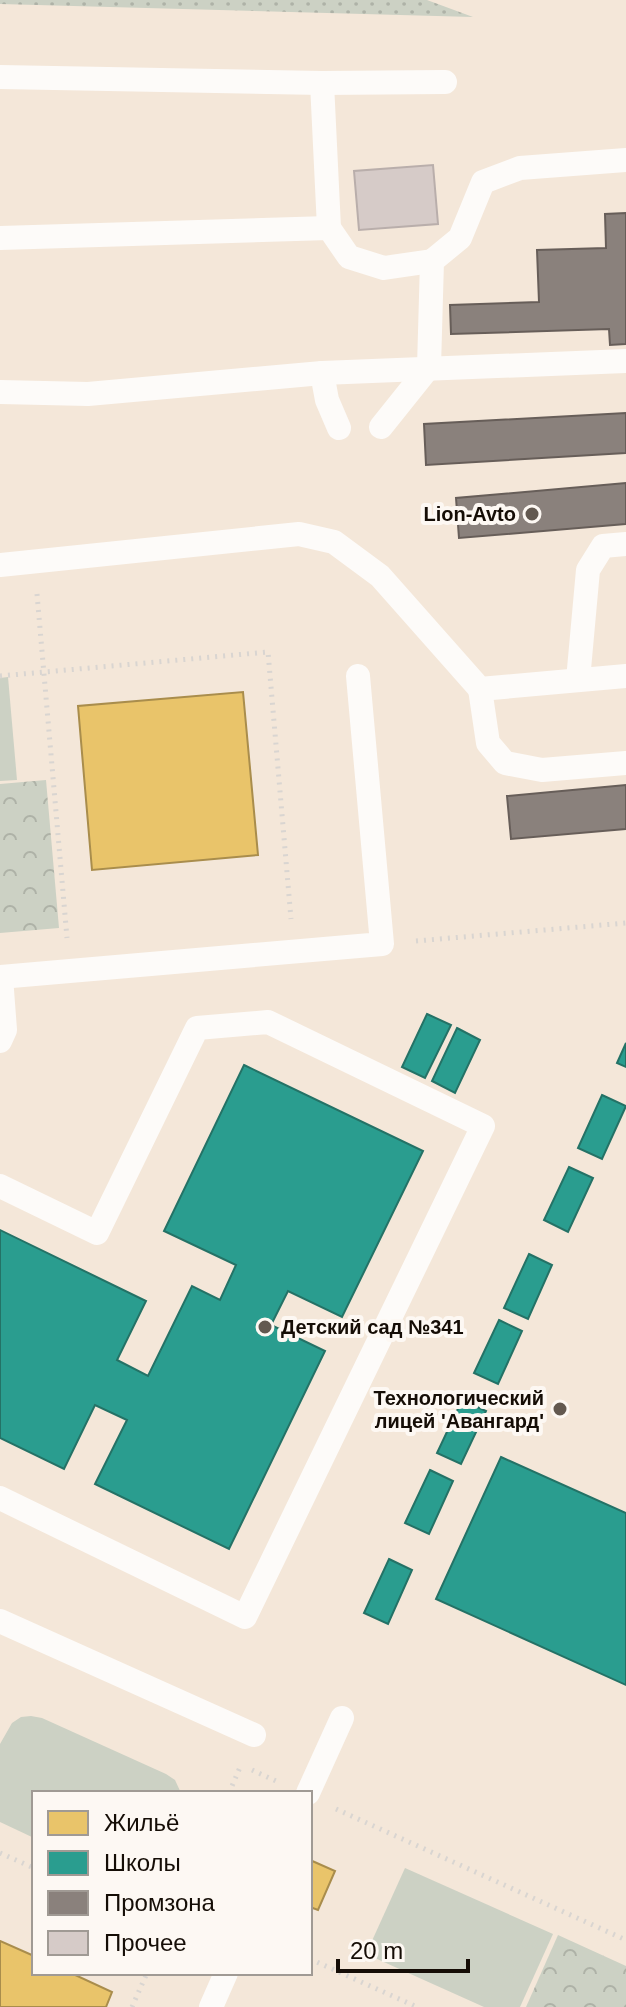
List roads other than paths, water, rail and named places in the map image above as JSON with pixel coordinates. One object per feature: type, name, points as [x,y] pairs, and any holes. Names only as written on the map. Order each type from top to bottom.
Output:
[{"type":"lane","points":[[0,77],[445,82]]},
{"type":"lane","points":[[322,83],[329,228],[349,257],[384,268],[432,261],[460,238],[483,182],[520,168],[626,160]]},
{"type":"lane","points":[[0,238],[329,228]]},
{"type":"lane","points":[[381,427],[429,367],[432,261]]},
{"type":"lane","points":[[0,392],[88,394],[322,373],[626,361]]},
{"type":"lane","points":[[322,373],[327,400],[339,428]]},
{"type":"lane","points":[[0,565],[299,534],[334,542],[380,576],[480,689],[488,743],[505,763],[542,770],[626,763]]},
{"type":"lane","points":[[578,680],[588,570],[603,546],[626,544]]},
{"type":"lane","points":[[0,1041],[5,1030],[0,977],[382,944],[358,676]]},
{"type":"lane","points":[[480,689],[626,676]]},
{"type":"lane","points":[[0,1186],[97,1233],[197,1028],[268,1022],[483,1126],[245,1617],[0,1498]]},
{"type":"lane","points":[[0,1621],[254,1735]]},
{"type":"lane","points":[[316,1798],[342,1718]]},
{"type":"lane","points":[[211,2007],[225,1975]]},
{"type":"place","name":"Lion-Avto","points":[[532,514]]},
{"type":"place","name":"Детский сад №341","points":[[265,1327]]},
{"type":"place","name":"Технологический лицей 'Авангард'","points":[[560,1409]]}]
